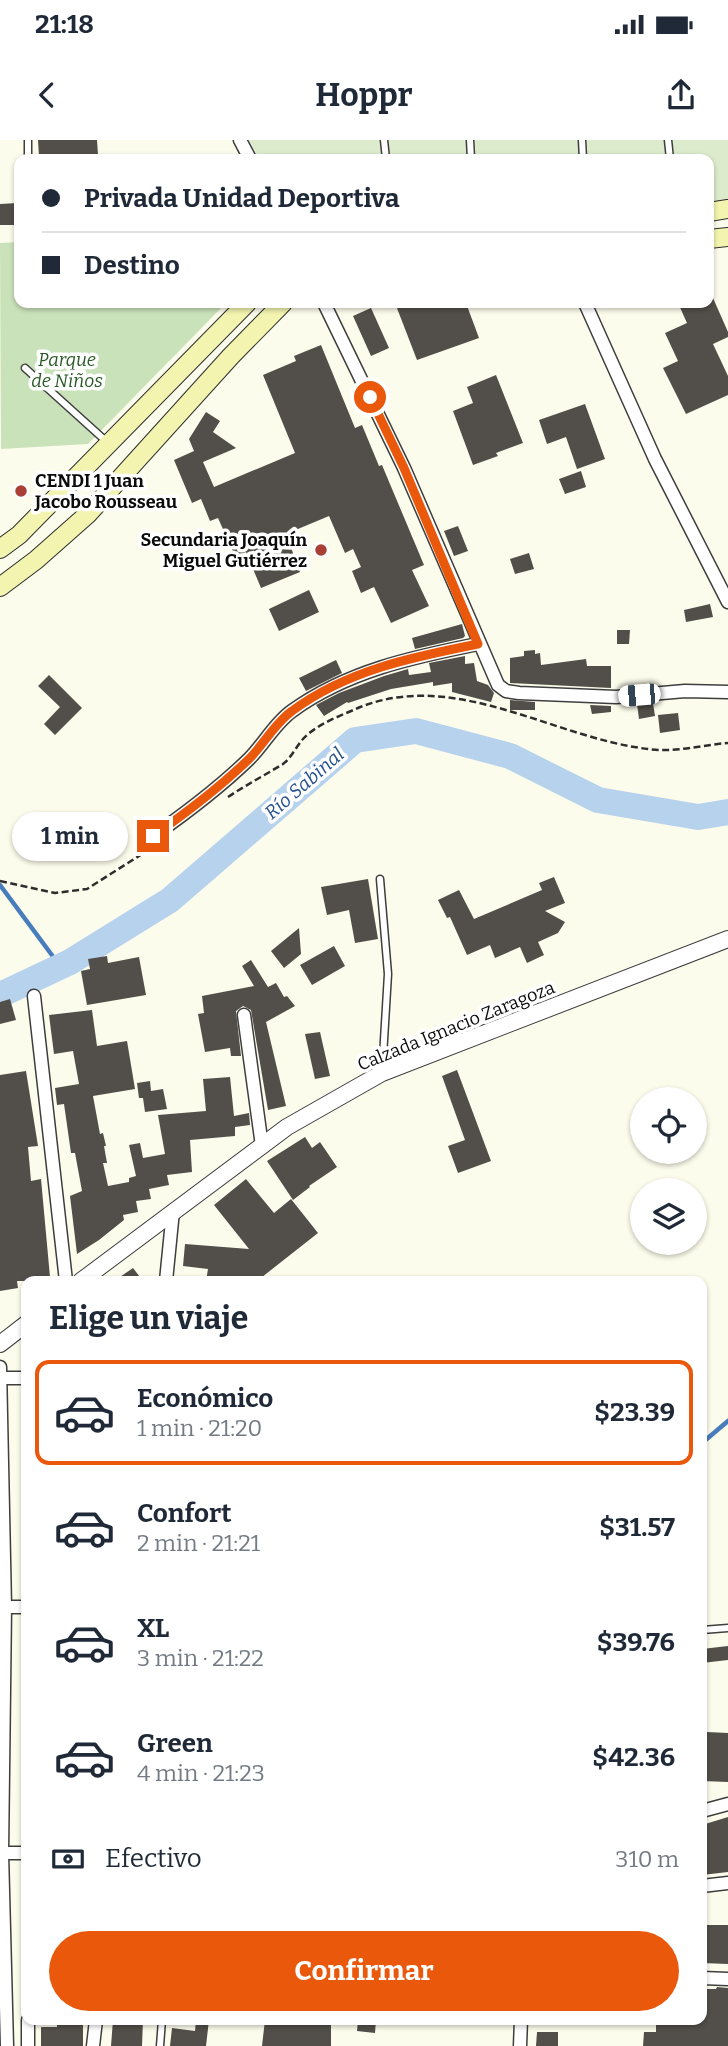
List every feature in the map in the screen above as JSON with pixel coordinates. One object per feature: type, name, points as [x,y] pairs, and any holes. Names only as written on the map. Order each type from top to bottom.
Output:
[{"type":"main road","points":[[0,549],[19,535],[242,308]]},
{"type":"main road","points":[[4,578],[88,514],[231,356],[279,308]]},
{"type":"street","points":[[326,308],[404,468],[498,685],[506,691],[519,693],[616,697],[685,691],[728,692]]},
{"type":"street","points":[[587,308],[655,459],[728,602]]},
{"type":"street","points":[[155,840],[250,758],[289,712],[323,691],[371,669],[421,655],[478,644]]},
{"type":"street","name":"Calzada Ignacio Zaragoza","points":[[88,1276],[287,1127],[382,1073],[728,939]]},
{"type":"street","points":[[34,996],[65,1276]]},
{"type":"street","points":[[244,1015],[262,1146]]},
{"type":"street","points":[[166,1276],[173,1211]]},
{"type":"street","points":[[0,1344],[21,1328]]},
{"type":"street","points":[[0,1367],[3,1607],[1,1853],[7,2046]]},
{"type":"street","points":[[1,1378],[21,1378]]},
{"type":"street","points":[[3,1607],[21,1607]]},
{"type":"street","points":[[707,1810],[728,1804]]},
{"type":"street","points":[[1,1853],[21,1853]]},
{"type":"street","points":[[707,1885],[728,1883]]},
{"type":"street","points":[[707,1978],[728,1979]]},
{"type":"street","points":[[28,2025],[28,2046]]},
{"type":"street","points":[[93,2046],[95,2025]]},
{"type":"street","points":[[520,2046],[521,2025]]},
{"type":"lane","points":[[25,368],[109,443]]},
{"type":"lane","points":[[380,879],[388,974],[382,1073]]},
{"type":"lane","points":[[707,1630],[728,1628]]},
{"type":"lane","points":[[160,2046],[162,2025]]},
{"type":"path","points":[[226,799],[286,762],[304,737],[325,722],[362,706],[400,696],[452,698],[512,712],[598,739],[650,750],[674,750],[728,743]]},
{"type":"path","points":[[0,881],[55,893],[87,889],[155,840]]},
{"type":"green space","points":[[249,140],[728,140],[728,202],[714,203],[714,154],[256,154]]},
{"type":"green space","name":"Parque de Niños","points":[[14,242],[14,308],[221,308],[88,444],[1,449],[0,243]]},
{"type":"building","points":[[38,140],[97,140],[98,154],[39,154]]},
{"type":"building","points":[[14,203],[14,225],[0,225],[0,204]]},
{"type":"building","points":[[714,300],[728,332],[728,337],[713,344],[728,376],[728,395],[686,414],[663,368],[678,361],[665,333],[687,323],[680,308],[714,308]]},
{"type":"building","points":[[371,308],[389,348],[371,356],[353,316]]},
{"type":"building","points":[[397,308],[468,308],[479,338],[417,360]]},
{"type":"building","points":[[321,345],[355,428],[362,425],[424,565],[412,570],[429,606],[391,623],[374,587],[361,593],[352,571],[361,567],[353,549],[345,553],[329,516],[286,534],[300,572],[261,588],[246,552],[235,556],[218,518],[210,521],[201,499],[192,503],[174,460],[194,451],[189,439],[206,412],[220,421],[213,432],[236,448],[203,462],[214,487],[295,453],[263,375],[296,361],[294,356]]},
{"type":"building","points":[[496,375],[523,443],[473,465],[453,411],[473,403],[467,387]]},
{"type":"building","points":[[585,404],[605,459],[577,469],[566,437],[547,444],[539,420]]},
{"type":"building","points":[[581,471],[586,487],[565,494],[559,479]]},
{"type":"building","points":[[458,526],[468,551],[454,556],[444,531]]},
{"type":"building","points":[[529,553],[534,569],[515,574],[510,559]]},
{"type":"building","points":[[309,590],[319,612],[279,631],[269,609]]},
{"type":"building","points":[[710,604],[713,617],[686,622],[684,610]]},
{"type":"building","points":[[462,624],[465,636],[463,638],[415,649],[412,638]]},
{"type":"building","points":[[617,630],[630,630],[629,644],[617,644]]},
{"type":"building","points":[[535,650],[535,654],[540,653],[541,665],[586,659],[587,666],[611,666],[611,688],[510,683],[510,658],[524,656],[524,651]]},
{"type":"building","points":[[465,656],[465,664],[474,663],[477,681],[488,685],[494,693],[491,702],[452,692],[452,683],[433,686],[433,682],[391,689],[347,702],[324,716],[316,705],[384,676],[408,669],[409,675],[431,672],[429,663]]},
{"type":"building","points":[[336,660],[342,673],[306,691],[299,678]]},
{"type":"building","points":[[49,675],[82,708],[55,735],[44,724],[60,707],[38,686]]},
{"type":"building","points":[[510,700],[535,702],[535,710],[510,710]]},
{"type":"building","points":[[653,703],[655,716],[639,719],[637,704]]},
{"type":"building","points":[[590,705],[611,706],[611,712],[592,714]]},
{"type":"building","points":[[678,713],[680,730],[660,733],[658,715]]},
{"type":"building","points":[[80,829],[86,839],[78,844],[82,850],[66,859],[56,843]]},
{"type":"building","points":[[554,877],[565,903],[545,911],[565,922],[558,933],[538,942],[544,955],[527,963],[520,947],[495,958],[490,945],[467,955],[450,917],[447,918],[438,900],[459,890],[474,919],[542,890],[539,883]]},
{"type":"building","points":[[368,879],[378,939],[355,943],[349,910],[327,915],[321,887]]},
{"type":"building","points":[[299,928],[301,954],[284,968],[271,951]]},
{"type":"building","points":[[334,946],[345,966],[312,985],[300,965]]},
{"type":"building","points":[[107,956],[108,963],[139,957],[146,995],[87,1005],[81,971],[90,969],[88,959]]},
{"type":"building","points":[[251,960],[268,987],[276,983],[284,997],[287,996],[295,1006],[266,1022],[286,1106],[268,1110],[251,1010],[243,1006],[236,1011],[241,1056],[231,1056],[230,1048],[205,1052],[198,1014],[204,1013],[202,996],[254,986],[242,966]]},
{"type":"building","points":[[10,999],[16,1020],[0,1024],[0,1002]]},
{"type":"building","points":[[92,1010],[97,1046],[127,1041],[135,1089],[93,1096],[100,1134],[103,1133],[106,1146],[107,1163],[103,1163],[108,1186],[129,1182],[129,1178],[136,1176],[129,1145],[140,1143],[143,1158],[165,1154],[158,1115],[206,1111],[203,1079],[230,1077],[234,1116],[249,1113],[250,1125],[235,1127],[235,1136],[190,1140],[192,1172],[167,1175],[169,1185],[149,1189],[151,1199],[136,1201],[138,1212],[123,1215],[124,1220],[77,1254],[70,1196],[82,1191],[75,1153],[71,1153],[64,1104],[57,1105],[55,1088],[79,1084],[73,1051],[54,1054],[49,1015]]},
{"type":"building","points":[[320,1032],[330,1076],[315,1079],[305,1034]]},
{"type":"building","points":[[457,1070],[491,1161],[458,1173],[448,1146],[465,1140],[442,1076]]},
{"type":"building","points":[[26,1071],[38,1146],[28,1147],[31,1181],[41,1179],[50,1276],[21,1276],[21,1281],[17,1281],[18,1288],[0,1291],[0,1075]]},
{"type":"building","points":[[150,1081],[151,1091],[163,1089],[167,1109],[145,1112],[137,1083]]},
{"type":"building","points":[[305,1137],[312,1148],[320,1142],[337,1167],[293,1200],[267,1161]]},
{"type":"building","points":[[246,1179],[274,1213],[291,1199],[318,1233],[263,1276],[207,1276],[208,1269],[183,1266],[185,1244],[249,1249],[214,1205]]},
{"type":"building","points":[[133,1268],[139,1276],[121,1276]]},
{"type":"building","points":[[728,1646],[728,1660],[707,1662],[707,1648]]},
{"type":"building","points":[[707,1732],[728,1733],[728,1782],[707,1781]]},
{"type":"building","points":[[728,1817],[728,1872],[707,1874],[707,1823]]},
{"type":"building","points":[[707,1925],[728,1925],[728,1964],[707,1963]]},
{"type":"building","points":[[728,1988],[728,2046],[643,2046],[644,2032],[656,2032],[656,2025],[707,2025],[707,1989]]},
{"type":"building","points":[[83,2025],[83,2046],[41,2046],[41,2027]]},
{"type":"building","points":[[113,2025],[143,2025],[142,2046],[111,2046]]},
{"type":"building","points":[[196,2025],[208,2025],[206,2046],[170,2046],[172,2028],[195,2031]]},
{"type":"building","points":[[264,2025],[331,2025],[331,2046],[262,2046]]},
{"type":"building","points":[[358,2025],[376,2025],[375,2033],[357,2031]]},
{"type":"building","points":[[537,2032],[558,2032],[558,2046],[536,2046]]},
{"type":"waterway","name":"Río Sabinal","points":[[0,995],[70,962],[170,900],[355,740],[416,731],[510,756],[598,800],[698,817],[728,812]]},
{"type":"waterway","points":[[0,885],[60,966]]},
{"type":"waterway","points":[[707,1439],[728,1421]]},
{"type":"place","name":"CENDI 1 Juan Jacobo Rousseau","points":[[21,491]]},
{"type":"place","name":"Secundaria Joaquín Miguel Gutiérrez","points":[[321,550]]},
{"type":"route","points":[[153,836],[197,805],[250,758],[289,712],[323,691],[371,669],[421,655],[478,644],[404,468],[370,397]]}]
